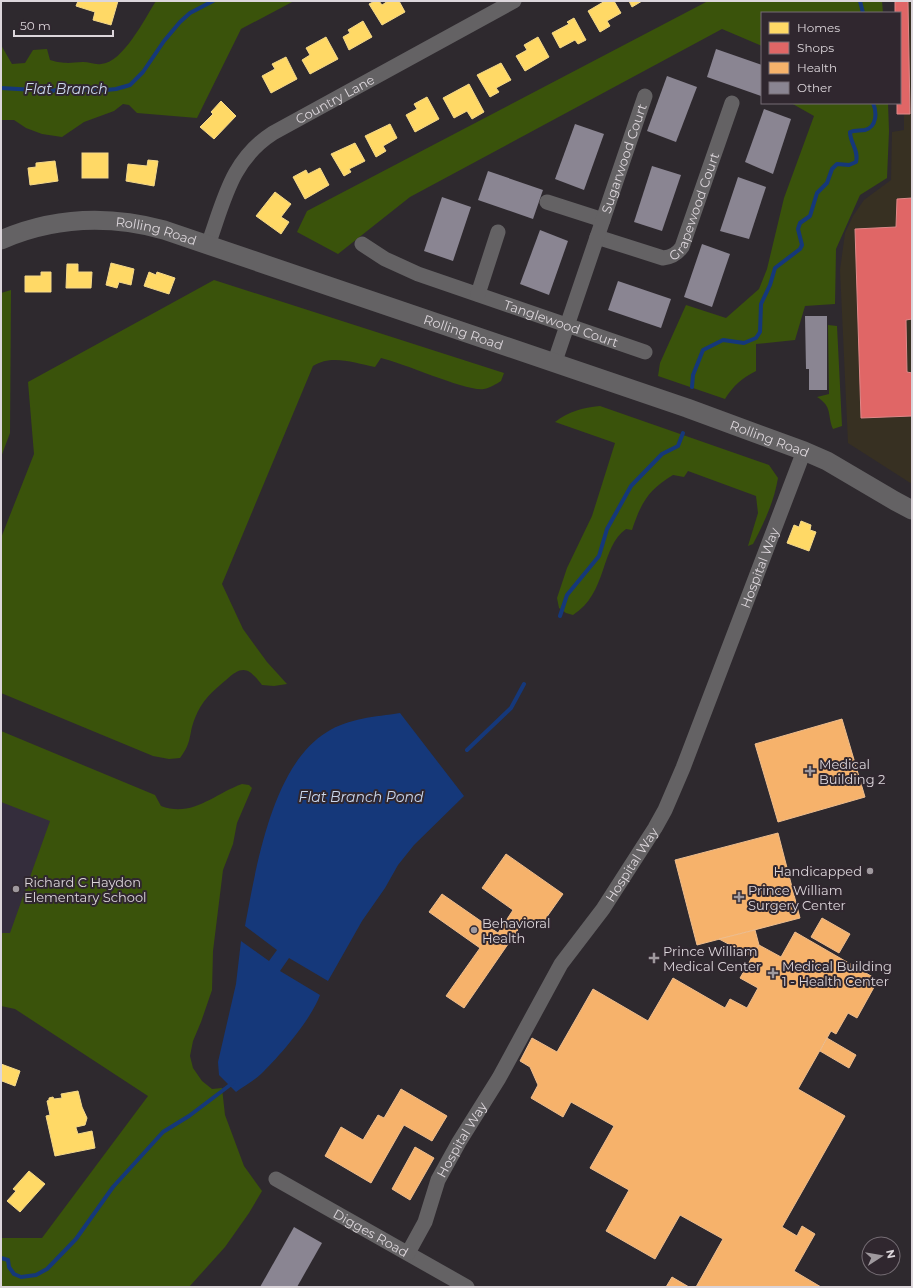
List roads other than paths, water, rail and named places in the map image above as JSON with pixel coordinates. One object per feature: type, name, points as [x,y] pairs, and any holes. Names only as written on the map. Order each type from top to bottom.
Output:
[{"type":"street","name":"Country Lane","points":[[208,245],[231,179],[242,161],[256,145],[280,129],[514,1]]},
{"type":"street","name":"Sugarwood Court","points":[[554,364],[645,96]]},
{"type":"street","name":"Grapewood Court","points":[[597,237],[663,258],[671,257],[678,253],[682,247],[732,103]]},
{"type":"street","name":"Sugarwood Court","points":[[547,202],[603,220]]},
{"type":"street","name":"Rolling Road","points":[[1,240],[19,232],[46,225],[72,221],[100,220],[148,226],[687,408],[804,451],[827,461],[912,510]]},
{"type":"street","points":[[478,294],[498,232]]},
{"type":"street","name":"Tanglewood Court","points":[[362,244],[372,252],[402,267],[645,352]]},
{"type":"street","name":"Hospital Way","points":[[408,1253],[425,1222],[438,1180],[459,1142],[499,1078],[561,964],[603,909],[665,810],[683,768],[804,451]]},
{"type":"street","name":"Digges Road","points":[[276,1179],[466,1287]]},
{"type":"water","name":"Flat Branch Pond","points":[[400,713],[464,796],[414,845],[398,865],[385,888],[362,921],[328,981],[289,958],[280,971],[320,995],[310,1015],[286,1047],[258,1077],[236,1092],[219,1075],[218,1062],[236,984],[241,941],[269,961],[277,950],[245,926],[261,848],[280,793],[293,768],[308,747],[327,732],[335,727],[353,721]]},
{"type":"waterway","name":"Flat Branch","points":[[1,88],[52,91],[64,88],[97,91],[116,89],[130,85],[143,72],[164,41],[180,22],[190,13],[213,1]]},
{"type":"waterway","points":[[860,1],[863,12]]},
{"type":"waterway","points":[[692,387],[693,375],[703,350],[723,340],[744,343],[756,338],[760,332],[761,304],[770,285],[775,268],[800,249],[802,245],[798,229],[800,223],[810,216],[817,193],[827,183],[832,169],[837,164],[849,165],[856,162],[857,158],[850,132],[865,130],[872,126],[875,119],[873,104]]},
{"type":"waterway","points":[[560,616],[567,595],[599,556],[607,529],[631,486],[662,454],[678,446],[683,433]]},
{"type":"waterway","points":[[467,750],[511,708],[524,684]]},
{"type":"waterway","points":[[1,1258],[8,1260],[9,1267],[14,1274],[21,1277],[36,1275],[47,1269],[76,1239],[113,1187],[163,1132],[189,1116],[234,1082]]},
{"type":"place","name":"Medical Building 2","points":[[810,771]]},
{"type":"place","name":"Handicapped","points":[[870,871]]},
{"type":"place","name":"Richard C Haydon Elementary School","points":[[16,889]]},
{"type":"place","name":"Prince William Surgery Center","points":[[739,897]]},
{"type":"place","name":"Behavioral Health","points":[[474,930]]},
{"type":"place","name":"Prince William Medical Center","points":[[654,958]]},
{"type":"place","name":"Medical Building 1 - Health Center","points":[[773,973]]}]
